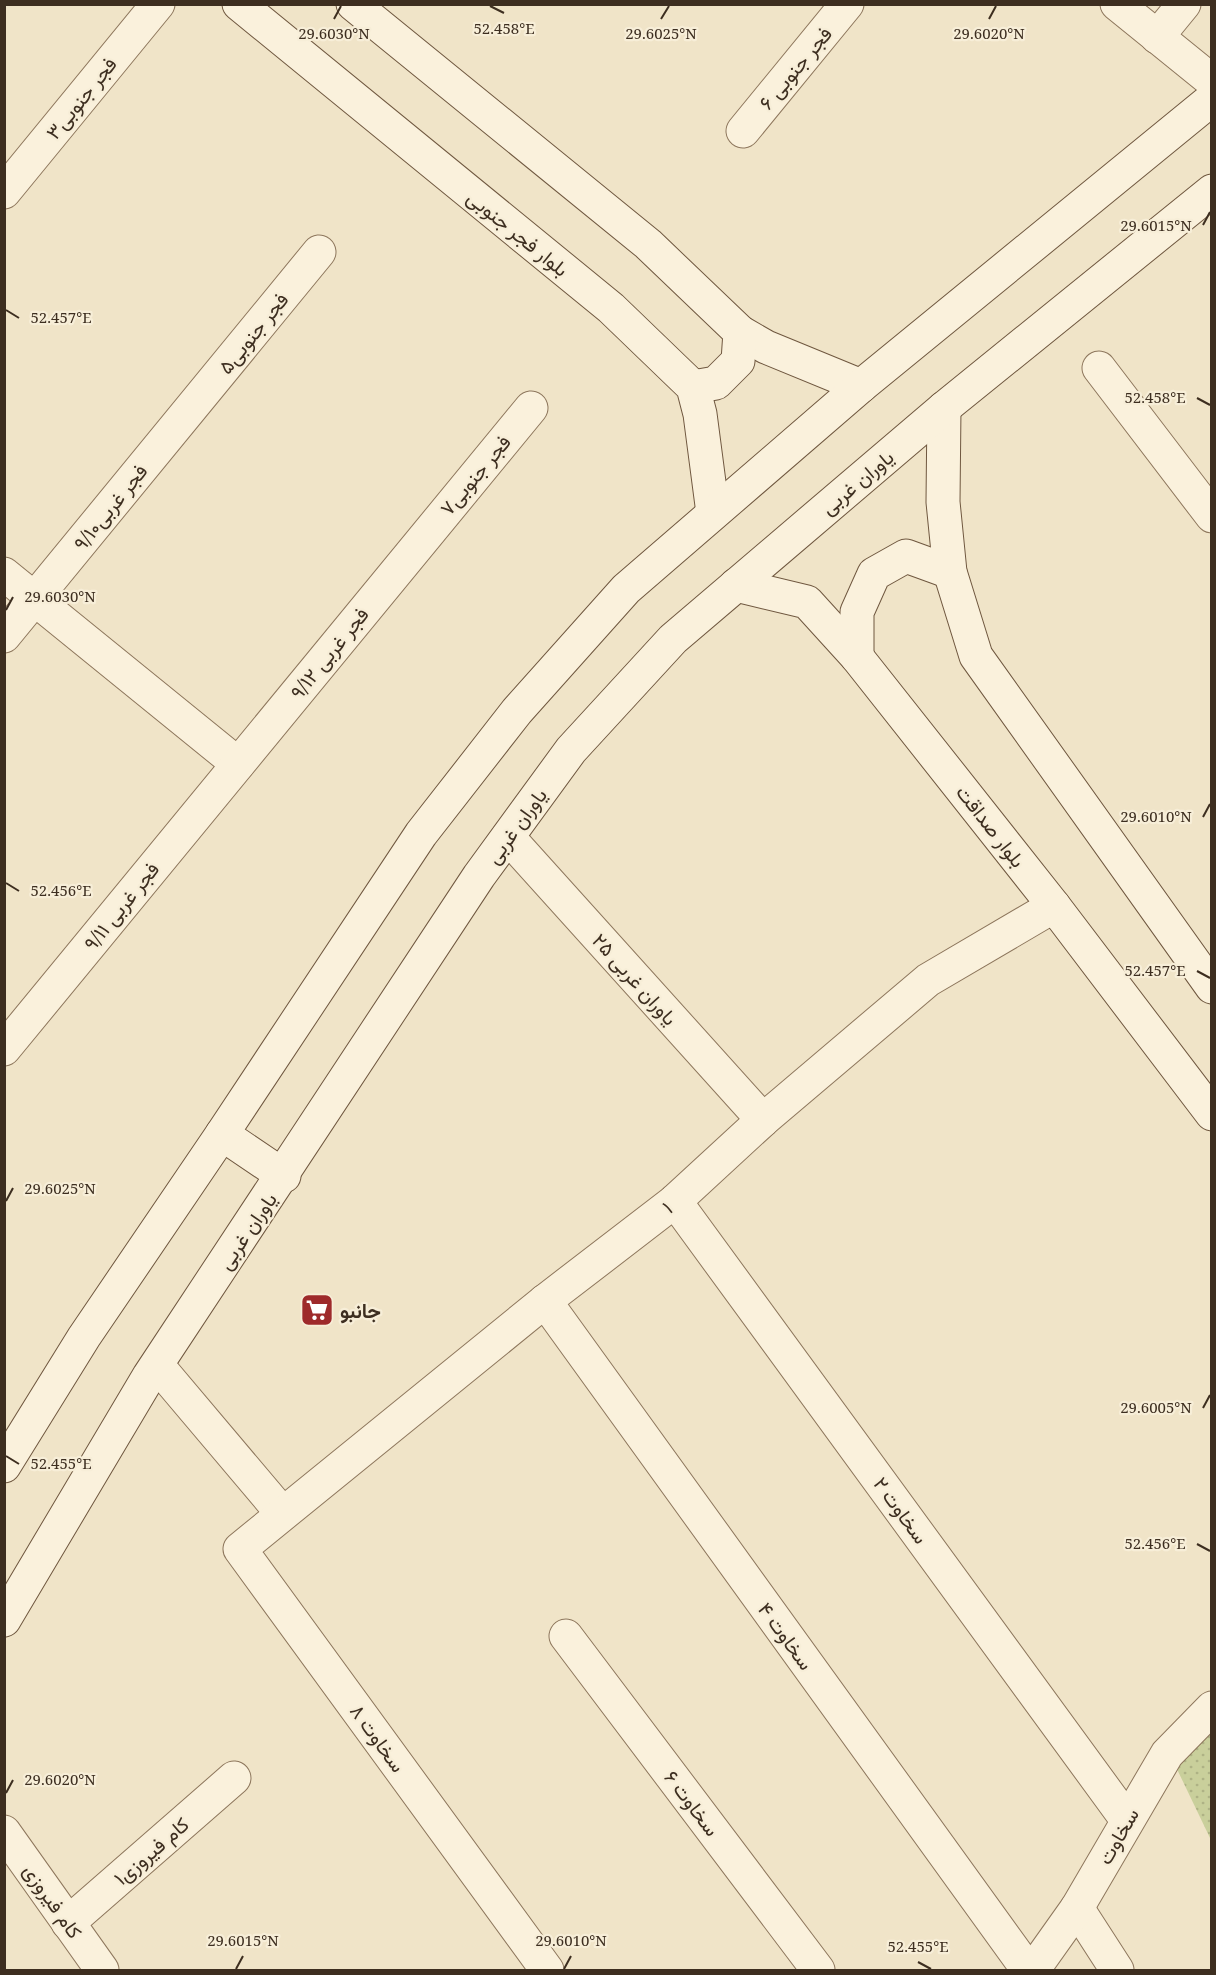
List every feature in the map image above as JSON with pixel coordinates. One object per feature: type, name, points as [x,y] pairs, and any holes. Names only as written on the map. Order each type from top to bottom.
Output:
[{"type":"street","name":"فجر جنوبی۳","points":[[4,192],[158,4]]},
{"type":"street","name":"بلوار فجر جنوبی","points":[[239,4],[611,308],[693,387]]},
{"type":"street","points":[[353,4],[648,244],[740,332],[766,347],[861,386]]},
{"type":"street","name":"۶ فجر جنوبی","points":[[743,131],[848,4]]},
{"type":"street","points":[[1117,4],[1212,81]]},
{"type":"street","points":[[1157,37],[1184,4]]},
{"type":"street","points":[[4,1466],[84,1337],[421,834],[517,711],[626,589],[861,386],[1212,99]]},
{"type":"street","name":"یاوران غربی","points":[[4,1620],[157,1365],[284,1176],[479,876],[571,750],[673,639],[944,408],[1212,191]]},
{"type":"street","name":"فجر جنوبی۵","points":[[186,414],[319,252]]},
{"type":"street","points":[[713,513],[700,414],[693,387],[716,383],[738,361],[740,332]]},
{"type":"street","points":[[1099,368],[1212,516]]},
{"type":"street","name":"فجر جنوبی۷","points":[[419,542],[531,408]]},
{"type":"street","points":[[944,408],[943,502],[950,572],[975,657],[1212,987]]},
{"type":"street","name":"فجر غربی۹/۱۰","points":[[4,636],[186,414]]},
{"type":"street","name":"۹/۱۲ فجر غربی","points":[[238,764],[419,542]]},
{"type":"street","points":[[857,657],[857,612],[874,574],[906,556],[950,572]]},
{"type":"street","points":[[4,574],[238,764]]},
{"type":"street","name":"بلوار صداقت","points":[[736,585],[807,602],[857,657],[1054,906],[1212,1114]]},
{"type":"street","name":"۹/۱۱ فجر غربی","points":[[4,1049],[238,764]]},
{"type":"street","name":"یاوران غربی ۲۵","points":[[508,837],[763,1120]]},
{"type":"street","name":"۱","points":[[282,1513],[545,1301],[675,1201],[763,1120],[928,980],[1054,906]]},
{"type":"street","points":[[222,1134],[284,1176]]},
{"type":"street","name":"سخاوت ۲","points":[[675,1201],[1127,1820]]},
{"type":"street","name":"سخاوت ۴","points":[[545,1301],[1028,1971]]},
{"type":"street","points":[[157,1365],[282,1513]]},
{"type":"street","name":"سخاوت ۸","points":[[282,1513],[240,1549],[547,1971]]},
{"type":"street","name":"سخاوت ۶","points":[[566,1636],[818,1971]]},
{"type":"street","name":"سخاوت","points":[[1033,1971],[1077,1908],[1167,1754],[1212,1708]]},
{"type":"street","name":"کام فیروزی۱","points":[[68,1923],[234,1778]]},
{"type":"street","name":"کام فیروزی","points":[[4,1832],[102,1971]]},
{"type":"street","points":[[1077,1908],[1117,1971]]},
{"type":"green space","points":[[1211,1729],[1211,1840],[1175,1765]]},
{"type":"place","name":"جانبو","points":[[317,1310]]}]
